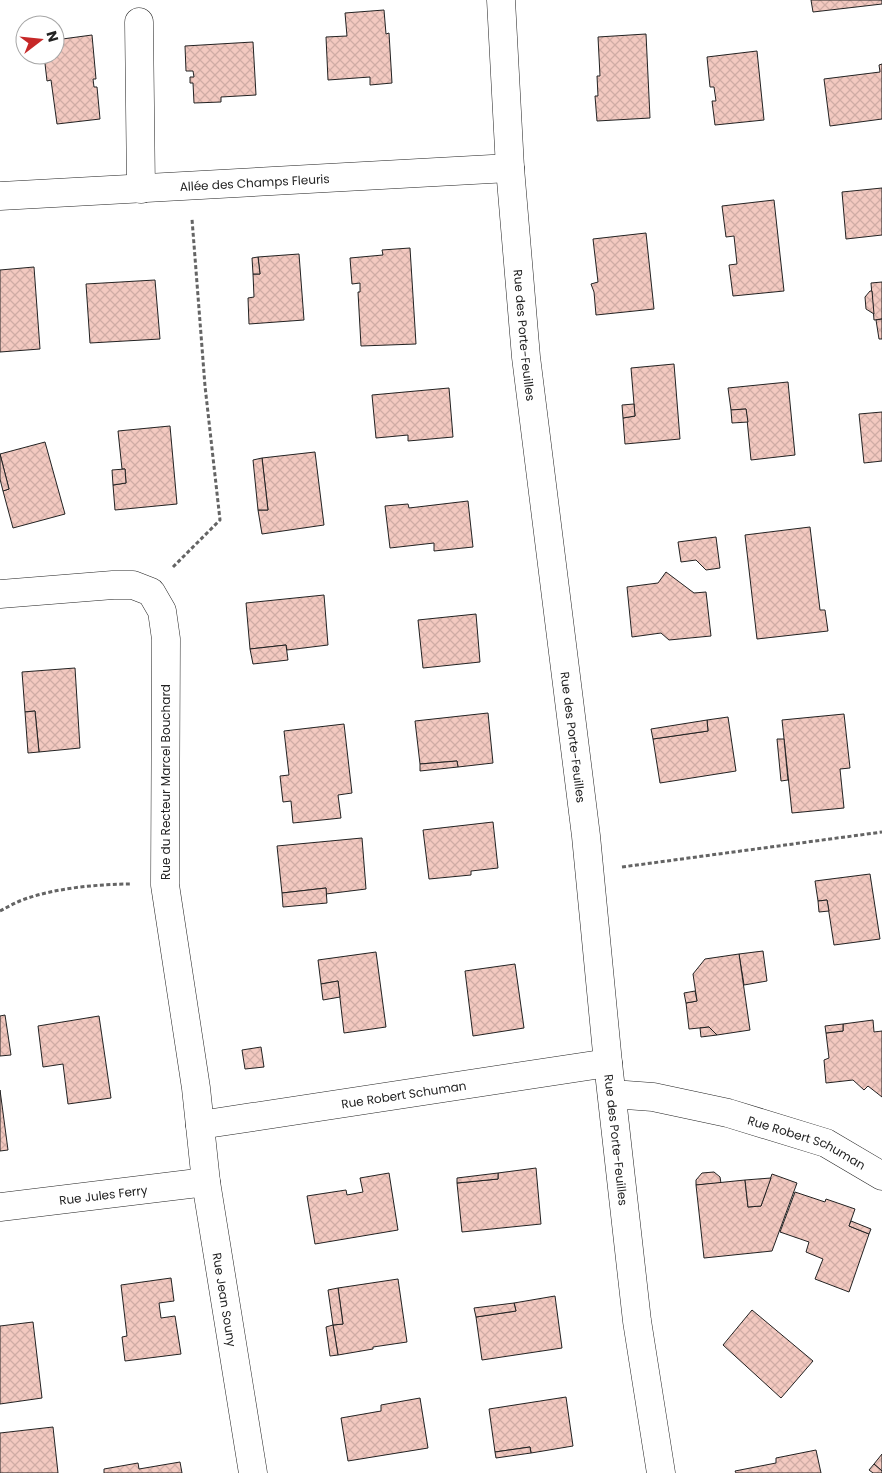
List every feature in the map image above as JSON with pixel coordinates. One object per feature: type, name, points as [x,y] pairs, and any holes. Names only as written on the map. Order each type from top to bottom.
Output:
[{"type":"street","name":"Rue des Porte-Feuilles","points":[[501,0],[510,168],[526,356],[590,871],[608,1063],[637,1321],[661,1473]]},
{"type":"street","points":[[139,22],[141,189]]},
{"type":"street","name":"Allée des Champs Fleuris","points":[[0,196],[510,168]]},
{"type":"street","points":[[0,594],[113,585],[134,585],[151,592]]},
{"type":"street","name":"Rue du Recteur Marcel Bouchard","points":[[151,592],[162,611],[166,639],[165,884],[200,1125]]},
{"type":"street","name":"Rue Robert Schuman","points":[[200,1125],[608,1063]]},
{"type":"street","name":"Rue Robert Schuman","points":[[612,1094],[653,1097],[737,1116],[826,1143],[882,1176]]},
{"type":"street","name":"Rue Jean Souny","points":[[200,1125],[206,1182],[253,1473]]},
{"type":"street","name":"Rue Jules Ferry","points":[[0,1207],[206,1182]]},
{"type":"path","points":[[151,592],[220,520],[205,386],[189,187]]},
{"type":"path","points":[[590,871],[882,832]]},
{"type":"path","points":[[0,911],[25,899],[58,891],[113,884],[165,884]]},
{"type":"building","points":[[811,0],[882,0],[882,4],[813,12]]},
{"type":"building","points":[[384,10],[386,34],[389,33],[392,83],[370,85],[370,77],[328,80],[326,37],[347,36],[345,13]]},
{"type":"building","points":[[646,34],[650,118],[597,121],[595,96],[598,96],[597,76],[600,76],[598,37]]},
{"type":"building","points":[[92,35],[96,79],[93,79],[94,87],[97,87],[100,119],[57,124],[51,80],[47,81],[45,65],[65,65],[65,39]]},
{"type":"building","points":[[253,42],[256,95],[221,97],[221,102],[194,103],[193,83],[190,83],[190,77],[194,77],[193,71],[186,71],[185,46]]},
{"type":"building","points":[[757,51],[764,120],[715,125],[712,101],[716,101],[714,87],[710,87],[707,57]]},
{"type":"building","points":[[882,64],[882,119],[830,126],[824,79],[880,72],[879,65]]},
{"type":"building","points":[[882,188],[882,235],[846,239],[842,192]]},
{"type":"building","points":[[774,200],[784,291],[733,296],[729,265],[737,264],[734,236],[726,237],[722,206]]},
{"type":"building","points":[[646,233],[654,309],[596,315],[594,292],[591,284],[598,282],[593,239]]},
{"type":"building","points":[[410,248],[416,344],[361,346],[358,292],[360,292],[360,283],[352,284],[350,258],[383,255],[382,250]]},
{"type":"building","points":[[299,254],[304,320],[249,324],[248,298],[254,297],[253,274],[260,274],[258,257]]},
{"type":"building","points":[[258,257],[260,274],[253,274],[252,258]]},
{"type":"building","points":[[34,267],[40,349],[0,352],[0,270]]},
{"type":"building","points":[[155,280],[160,339],[90,343],[86,284]]},
{"type":"building","points":[[882,282],[882,319],[874,320],[871,283]]},
{"type":"building","points":[[872,291],[874,314],[866,309],[865,297]]},
{"type":"building","points":[[882,319],[882,339],[879,339],[876,320]]},
{"type":"building","points":[[674,364],[680,439],[625,444],[623,418],[635,416],[631,368]]},
{"type":"building","points":[[788,382],[795,455],[751,460],[746,409],[731,410],[728,388]]},
{"type":"building","points":[[449,388],[453,437],[408,441],[408,435],[376,438],[372,395]]},
{"type":"building","points":[[634,404],[635,416],[623,418],[622,405]]},
{"type":"building","points":[[746,409],[748,422],[732,423],[731,410]]},
{"type":"building","points":[[882,412],[882,461],[864,463],[859,414]]},
{"type":"building","points":[[170,426],[177,504],[115,510],[113,485],[126,483],[125,469],[122,469],[118,431]]},
{"type":"building","points":[[45,442],[65,514],[13,528],[3,491],[9,489],[0,454]]},
{"type":"building","points":[[315,452],[324,525],[262,534],[258,510],[268,510],[262,458]]},
{"type":"building","points":[[0,454],[9,489],[3,491],[0,479]]},
{"type":"building","points":[[262,458],[268,510],[258,510],[253,460]]},
{"type":"building","points":[[125,469],[126,483],[113,485],[112,470]]},
{"type":"building","points":[[468,501],[473,547],[434,551],[434,543],[390,548],[385,506],[408,504],[409,508]]},
{"type":"building","points":[[810,527],[820,610],[825,610],[828,631],[757,639],[745,535]]},
{"type":"building","points":[[716,537],[720,568],[706,570],[696,560],[681,562],[678,542]]},
{"type":"building","points":[[666,572],[694,593],[706,592],[711,636],[669,640],[661,633],[632,637],[627,587],[658,583]]},
{"type":"building","points":[[324,595],[328,645],[287,650],[286,645],[250,649],[246,603]]},
{"type":"building","points":[[476,614],[480,662],[423,668],[418,620]]},
{"type":"building","points":[[286,645],[288,660],[253,664],[250,649]]},
{"type":"building","points":[[75,668],[80,748],[39,752],[35,711],[25,712],[22,672]]},
{"type":"building","points":[[35,711],[39,752],[28,753],[25,712]]},
{"type":"building","points":[[488,713],[493,763],[458,767],[457,761],[420,764],[415,721]]},
{"type":"building","points":[[844,714],[850,768],[840,769],[844,808],[792,813],[782,720]]},
{"type":"building","points":[[728,717],[736,771],[660,783],[653,739],[708,731],[707,720]]},
{"type":"building","points":[[707,720],[708,731],[653,739],[651,729]]},
{"type":"building","points":[[344,724],[352,793],[338,795],[341,818],[293,823],[291,801],[283,802],[280,776],[289,775],[284,731]]},
{"type":"building","points":[[777,739],[784,739],[788,780],[781,781]]},
{"type":"building","points":[[457,761],[458,767],[420,771],[420,764]]},
{"type":"building","points":[[493,822],[498,868],[471,871],[471,875],[429,879],[423,830]]},
{"type":"building","points":[[362,838],[366,889],[326,894],[326,888],[282,893],[277,846]]},
{"type":"building","points":[[870,874],[880,939],[834,945],[827,900],[818,901],[815,881]]},
{"type":"building","points":[[326,888],[327,903],[283,907],[282,893]]},
{"type":"building","points":[[827,900],[829,911],[819,912],[818,901]]},
{"type":"building","points":[[763,951],[767,981],[744,985],[739,954]]},
{"type":"building","points":[[376,952],[386,1027],[344,1033],[338,981],[321,984],[318,960]]},
{"type":"building","points":[[739,954],[750,1030],[717,1035],[709,1027],[689,1029],[686,1003],[697,1001],[693,974],[705,959]]},
{"type":"building","points":[[515,964],[524,1028],[473,1036],[465,971]]},
{"type":"building","points":[[338,981],[340,997],[323,1000],[321,984]]},
{"type":"building","points":[[695,991],[697,1001],[686,1003],[684,993]]},
{"type":"building","points":[[5,1015],[11,1055],[0,1056],[0,1016]]},
{"type":"building","points":[[99,1016],[111,1098],[68,1104],[63,1064],[43,1067],[38,1026]]},
{"type":"building","points":[[873,1020],[874,1032],[882,1031],[882,1097],[868,1086],[864,1090],[853,1080],[826,1083],[824,1060],[829,1058],[826,1033],[843,1031],[843,1024]]},
{"type":"building","points":[[843,1024],[843,1031],[826,1033],[825,1026]]},
{"type":"building","points":[[709,1027],[717,1035],[701,1037],[700,1028]]},
{"type":"building","points":[[261,1047],[264,1067],[245,1069],[242,1050]]},
{"type":"building","points":[[0,1090],[8,1150],[0,1151]]},
{"type":"building","points":[[536,1168],[541,1224],[462,1232],[457,1183],[498,1179],[498,1173]]},
{"type":"building","points":[[714,1172],[720,1177],[721,1183],[696,1185],[696,1180],[702,1173]]},
{"type":"building","points":[[389,1173],[398,1230],[315,1244],[307,1196],[346,1190],[347,1195],[363,1192],[360,1178]]},
{"type":"building","points":[[498,1173],[498,1179],[457,1183],[457,1178]]},
{"type":"building","points":[[772,1174],[797,1183],[772,1251],[704,1258],[696,1185],[745,1180],[748,1207],[761,1206]]},
{"type":"building","points":[[771,1178],[761,1206],[748,1207],[745,1180]]},
{"type":"building","points":[[795,1192],[825,1202],[826,1199],[855,1209],[849,1226],[869,1234],[849,1292],[815,1279],[823,1259],[806,1252],[809,1242],[780,1232]]},
{"type":"building","points":[[851,1221],[871,1229],[869,1234],[849,1226]]},
{"type":"building","points":[[171,1278],[174,1301],[159,1303],[161,1318],[175,1316],[181,1354],[125,1361],[122,1337],[127,1336],[121,1285]]},
{"type":"building","points":[[398,1279],[407,1342],[338,1355],[333,1325],[343,1324],[338,1288]]},
{"type":"building","points":[[338,1288],[343,1324],[333,1325],[328,1290]]},
{"type":"building","points":[[555,1296],[562,1348],[482,1360],[476,1317],[516,1311],[514,1303]]},
{"type":"building","points":[[514,1303],[516,1311],[476,1317],[474,1308]]},
{"type":"building","points":[[752,1310],[813,1361],[781,1398],[723,1345]]},
{"type":"building","points":[[33,1322],[42,1398],[0,1404],[0,1326]]},
{"type":"building","points":[[333,1325],[338,1355],[330,1356],[326,1327]]},
{"type":"building","points":[[566,1397],[573,1446],[531,1453],[530,1447],[495,1452],[489,1409]]},
{"type":"building","points":[[420,1398],[428,1448],[348,1461],[341,1418],[381,1411],[381,1405]]},
{"type":"building","points":[[53,1427],[58,1473],[0,1473],[0,1433]]},
{"type":"building","points":[[530,1447],[531,1453],[496,1458],[495,1452]]},
{"type":"building","points":[[816,1450],[821,1473],[736,1473],[735,1471],[776,1463],[776,1458]]},
{"type":"building","points":[[882,1454],[882,1471],[874,1464]]},
{"type":"building","points":[[180,1462],[182,1473],[104,1473],[104,1469],[138,1463],[139,1469]]},
{"type":"building","points":[[874,1464],[882,1473],[873,1473],[869,1470]]}]
